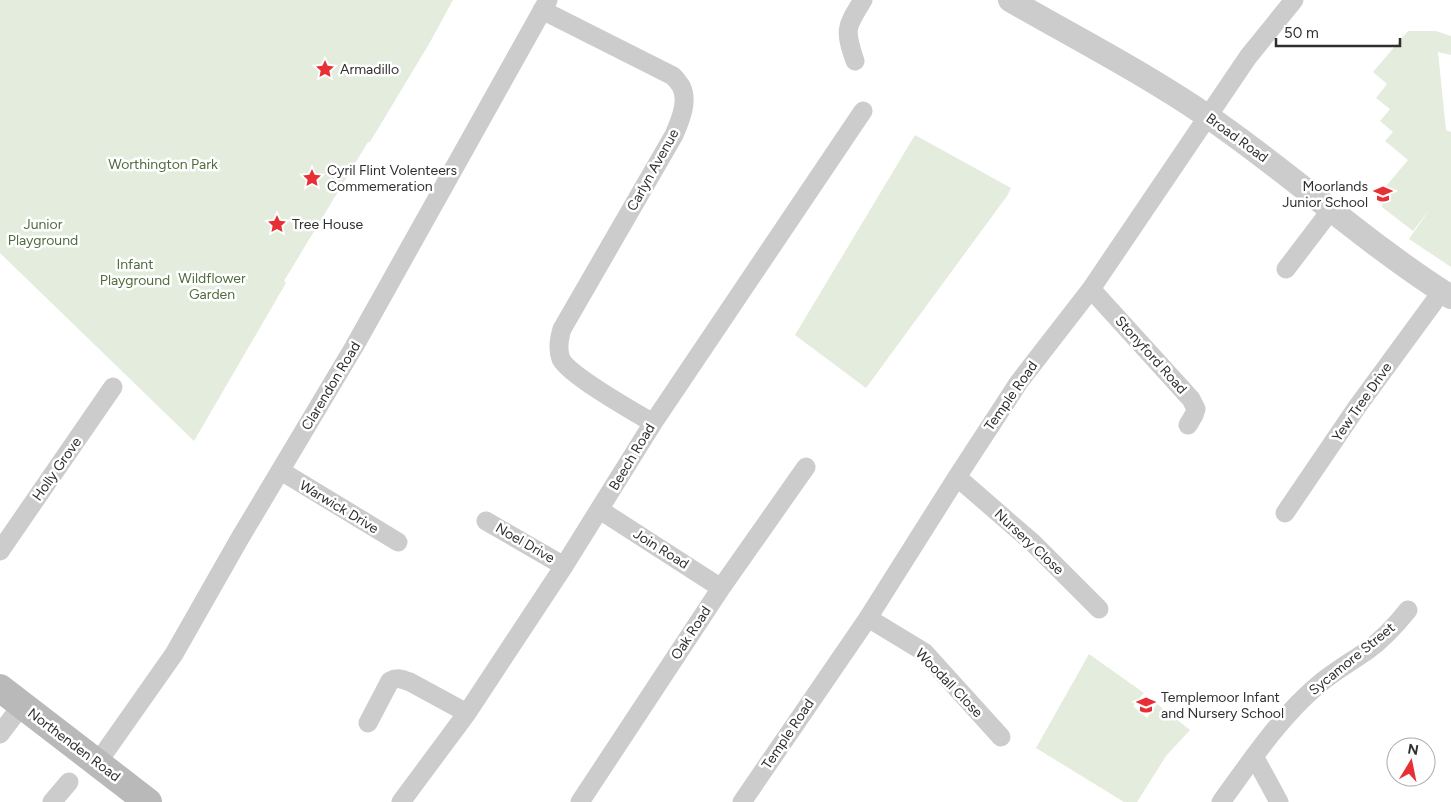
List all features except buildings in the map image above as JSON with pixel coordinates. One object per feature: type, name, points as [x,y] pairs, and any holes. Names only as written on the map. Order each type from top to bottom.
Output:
[{"type":"main road","name":"Northenden Road","points":[[0,688],[148,802]]},
{"type":"street","points":[[855,60],[847,31],[850,21],[863,0]]},
{"type":"street","name":"Broad Road","points":[[1010,0],[1155,82],[1208,116],[1382,249],[1446,294]]},
{"type":"street","name":"Temple Road","points":[[742,802],[868,618],[1019,382],[1091,289],[1248,57],[1294,0]]},
{"type":"street","name":"Carlyn Avenue","points":[[545,5],[673,76],[682,87],[684,102],[680,120],[674,134],[562,330],[558,349],[561,359],[572,372],[653,423]]},
{"type":"street","name":"Clarendon Road","points":[[98,762],[174,654],[354,348],[545,5]]},
{"type":"street","name":"Beech Road","points":[[401,802],[467,714],[600,510],[653,423],[863,111]]},
{"type":"street","points":[[1286,270],[1332,210]]},
{"type":"street","name":"Stonyford Road","points":[[1091,289],[1191,399],[1196,408],[1194,416],[1188,425]]},
{"type":"street","name":"Yew Tree Drive","points":[[1284,513],[1357,408],[1446,294]]},
{"type":"street","name":"Holly Grove","points":[[0,551],[113,387]]},
{"type":"street","name":"Oak Road","points":[[580,802],[722,588],[806,467]]},
{"type":"street","name":"Warwick Drive","points":[[280,471],[398,542]]},
{"type":"street","name":"Nursery Close","points":[[957,477],[1033,543],[1099,609]]},
{"type":"street","name":"Join Road","points":[[600,510],[722,588]]},
{"type":"street","name":"Noel Drive","points":[[486,520],[564,566]]},
{"type":"street","name":"Sycamore Street","points":[[1221,802],[1279,724],[1318,684],[1385,636],[1409,610]]},
{"type":"street","name":"Woodall Close","points":[[868,618],[924,652],[1001,737]]},
{"type":"street","points":[[368,723],[390,681],[394,679],[410,682],[467,714]]},
{"type":"street","points":[[0,734],[22,705]]},
{"type":"street","points":[[1254,756],[1279,802]]},
{"type":"street","points":[[52,802],[69,782]]},
{"type":"green space","name":"Worthington Park","points":[[0,0],[453,0],[429,44],[284,281],[286,283],[194,441],[0,253]]},
{"type":"green space","points":[[1408,31],[1436,31],[1451,36],[1451,55],[1438,52],[1446,130],[1451,132],[1451,267],[1409,239],[1430,209],[1413,231],[1382,207],[1381,192],[1408,160],[1385,141],[1393,132],[1380,121],[1390,109],[1376,98],[1387,84],[1373,72]]},
{"type":"green space","points":[[915,135],[1011,188],[866,388],[795,335]]},
{"type":"green space","points":[[1089,654],[1144,693],[1133,706],[1147,718],[1157,704],[1190,730],[1166,756],[1137,802],[1124,802],[1036,748]]},
{"type":"place","name":"Armadillo","points":[[325,69]]},
{"type":"place","name":"Cyril Flint Volenteers Commemeration","points":[[312,178]]},
{"type":"place","name":"Moorlands Junior School","points":[[1383,194]]},
{"type":"place","name":"Tree House","points":[[277,224]]},
{"type":"place","name":"Templemoor Infant and Nursery School","points":[[1146,705]]},
{"type":"park label","name":"Junior Playground","points":[[43,232]]},
{"type":"park label","name":"Infant Playground","points":[[135,272]]},
{"type":"park label","name":"Wildflower Garden","points":[[212,286]]}]
